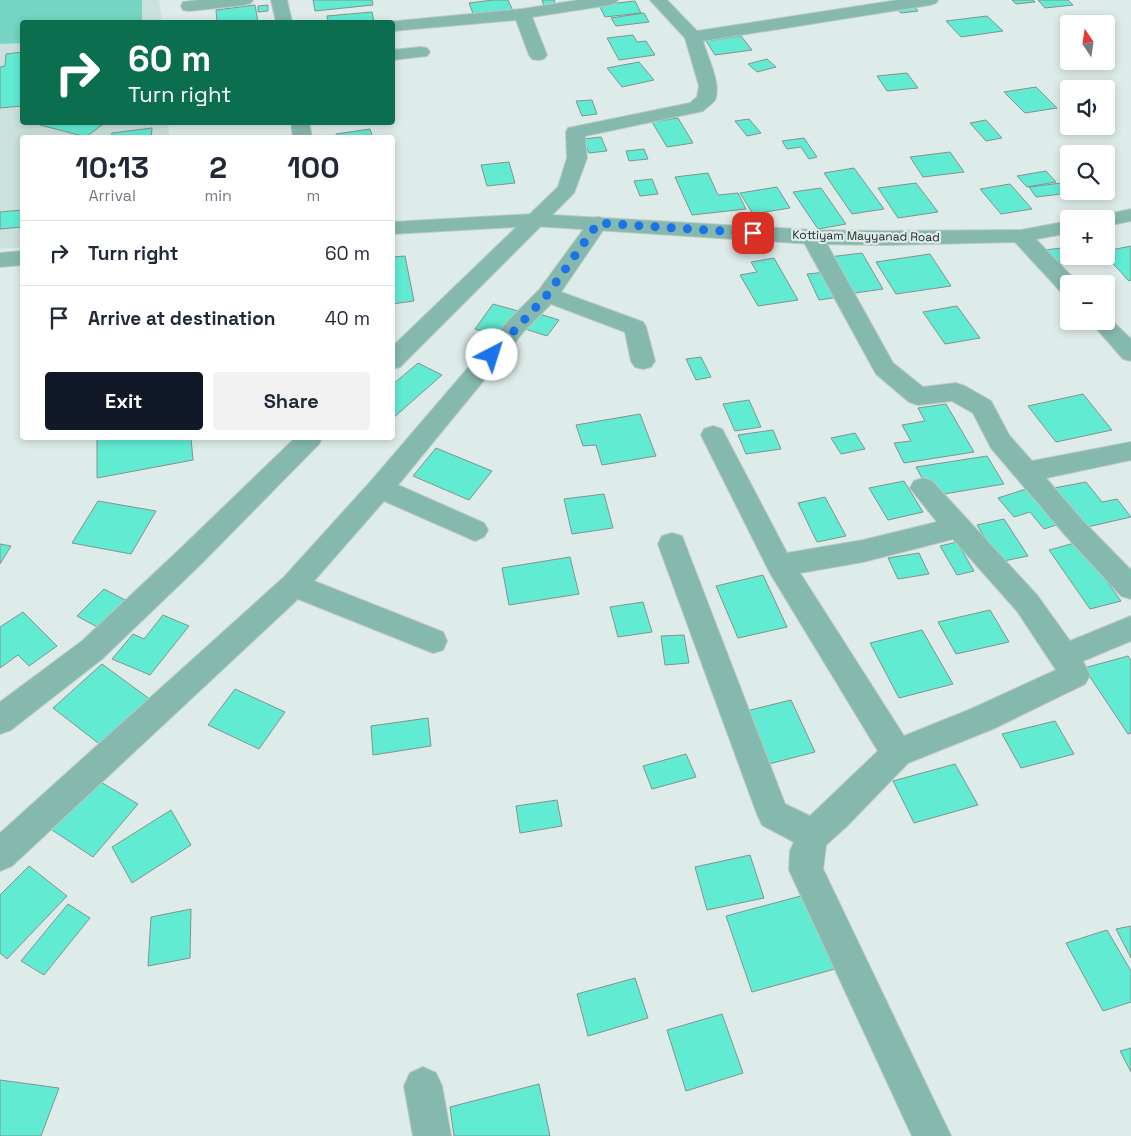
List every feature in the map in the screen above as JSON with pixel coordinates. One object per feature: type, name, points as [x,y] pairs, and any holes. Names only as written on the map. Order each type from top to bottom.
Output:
[{"type":"street","points":[[189,6],[245,0]]},
{"type":"street","points":[[279,0],[284,20]]},
{"type":"street","points":[[395,26],[522,14],[610,0]]},
{"type":"street","points":[[395,358],[567,189],[577,158],[575,132],[696,107],[706,99],[708,86],[693,37],[658,0]]},
{"type":"street","points":[[693,37],[930,0]]},
{"type":"street","points":[[522,14],[538,55]]},
{"type":"street","points":[[395,55],[421,52]]},
{"type":"street","points":[[1115,218],[1131,215]]},
{"type":"street","name":"Kottiyam Mayyanad Road","points":[[395,228],[534,220],[812,237],[886,238],[1021,236],[1060,229]]},
{"type":"street","points":[[0,855],[294,585],[380,488],[518,325],[547,295],[598,223]]},
{"type":"street","points":[[1021,236],[1060,277]]},
{"type":"street","points":[[812,237],[884,368],[918,396],[956,392],[982,407],[1000,441],[1074,528],[1131,588]]},
{"type":"street","points":[[0,260],[20,258]]},
{"type":"street","points":[[547,295],[635,327],[643,360]]},
{"type":"street","points":[[1110,330],[1131,353]]},
{"type":"street","points":[[713,435],[780,565],[898,754]]},
{"type":"street","points":[[0,720],[92,650],[192,556],[308,440]]},
{"type":"street","points":[[1028,472],[1131,451]]},
{"type":"street","points":[[380,488],[475,530]]},
{"type":"street","points":[[923,488],[1026,603],[1075,674],[982,718],[898,754],[813,835],[807,851],[806,870],[932,1136]]},
{"type":"street","points":[[780,565],[863,551],[958,526]]},
{"type":"street","points":[[672,544],[773,814],[813,835]]},
{"type":"street","points":[[294,585],[433,641]]},
{"type":"street","points":[[1064,656],[1131,628]]},
{"type":"street","points":[[423,1086],[432,1136]]},
{"type":"shaded area","points":[[0,0],[159,0],[162,20],[20,20],[20,125],[168,125],[169,135],[20,135],[20,247],[0,249]]},
{"type":"green space","points":[[0,0],[142,0],[142,20],[20,20],[20,43],[0,44]]},
{"type":"building","points":[[313,0],[372,0],[373,5],[315,11]]},
{"type":"building","points":[[508,0],[513,11],[474,16],[469,3]]},
{"type":"building","points":[[542,0],[554,0],[556,5],[544,6]]},
{"type":"building","points":[[1012,0],[1033,0],[1035,2],[1016,4]]},
{"type":"building","points":[[1038,0],[1068,0],[1073,5],[1045,8]]},
{"type":"building","points":[[635,1],[641,13],[605,17],[599,5]]},
{"type":"building","points":[[255,5],[258,20],[217,20],[216,10]]},
{"type":"building","points":[[268,5],[268,11],[258,12],[258,6]]},
{"type":"building","points":[[914,6],[918,11],[901,13],[897,9]]},
{"type":"building","points":[[372,12],[374,20],[328,20],[327,16]]},
{"type":"building","points":[[644,13],[649,22],[616,26],[611,18]]},
{"type":"building","points":[[987,16],[1003,31],[961,37],[946,21]]},
{"type":"building","points":[[633,35],[637,42],[646,41],[655,55],[619,60],[607,38]]},
{"type":"building","points":[[741,36],[752,50],[715,55],[706,41]]},
{"type":"building","points":[[20,52],[20,106],[0,108],[0,67],[5,66],[6,54]]},
{"type":"building","points":[[767,59],[776,67],[757,72],[748,64]]},
{"type":"building","points":[[639,62],[654,80],[622,87],[607,68]]},
{"type":"building","points":[[907,73],[918,88],[887,91],[877,76]]},
{"type":"building","points":[[1036,87],[1057,108],[1025,113],[1004,92]]},
{"type":"building","points":[[592,100],[597,114],[582,116],[576,101]]},
{"type":"building","points":[[678,118],[693,143],[667,147],[652,122]]},
{"type":"building","points":[[749,119],[761,133],[747,136],[735,121]]},
{"type":"building","points":[[986,120],[1002,138],[986,141],[970,123]]},
{"type":"building","points":[[40,125],[102,125],[89,135],[78,135]]},
{"type":"building","points":[[152,128],[151,135],[112,135],[112,133]]},
{"type":"building","points":[[370,129],[372,135],[336,135]]},
{"type":"building","points":[[601,137],[607,151],[589,153],[583,139]]},
{"type":"building","points":[[804,138],[817,157],[809,159],[801,147],[787,149],[782,141]]},
{"type":"building","points":[[644,149],[648,159],[629,161],[626,151]]},
{"type":"building","points":[[950,152],[964,172],[923,177],[910,157]]},
{"type":"building","points":[[509,162],[515,183],[487,186],[481,165]]},
{"type":"building","points":[[854,168],[884,209],[852,214],[824,173]]},
{"type":"building","points":[[1046,171],[1056,182],[1027,187],[1017,176]]},
{"type":"building","points":[[708,173],[718,195],[738,193],[746,209],[692,215],[675,177]]},
{"type":"building","points":[[652,179],[658,194],[640,196],[634,181]]},
{"type":"building","points":[[916,183],[938,212],[898,218],[878,188]]},
{"type":"building","points":[[1060,183],[1060,194],[1036,197],[1029,187]]},
{"type":"building","points":[[1010,184],[1032,209],[1001,214],[980,189]]},
{"type":"building","points":[[777,187],[790,208],[753,214],[740,193]]},
{"type":"building","points":[[821,188],[846,224],[818,229],[793,192]]},
{"type":"building","points":[[20,210],[20,227],[0,229],[0,212]]},
{"type":"building","points":[[1131,246],[1131,280],[1129,281],[1114,265],[1115,249]]},
{"type":"building","points":[[1060,248],[1060,261],[1054,262],[1045,250]]},
{"type":"building","points":[[862,253],[883,289],[848,294],[829,257]]},
{"type":"building","points":[[930,254],[951,286],[896,294],[876,262]]},
{"type":"building","points":[[405,256],[414,301],[395,304],[395,257]]},
{"type":"building","points":[[774,258],[798,300],[758,306],[740,275],[757,272],[751,262]]},
{"type":"building","points":[[827,272],[839,297],[819,300],[807,274]]},
{"type":"building","points":[[493,304],[518,311],[500,336],[475,329]]},
{"type":"building","points":[[957,306],[980,338],[945,344],[923,312]]},
{"type":"building","points":[[536,313],[559,320],[547,336],[525,329]]},
{"type":"building","points":[[701,357],[711,377],[696,380],[686,359]]},
{"type":"building","points":[[418,363],[442,375],[395,416],[395,382]]},
{"type":"building","points":[[1083,394],[1112,430],[1056,442],[1028,406]]},
{"type":"building","points":[[749,400],[761,427],[735,431],[723,404]]},
{"type":"building","points":[[946,404],[974,452],[904,463],[894,443],[911,441],[902,425],[925,421],[918,408]]},
{"type":"building","points":[[640,414],[656,456],[602,465],[596,445],[583,446],[576,425]]},
{"type":"building","points":[[773,430],[781,449],[746,454],[738,435]]},
{"type":"building","points":[[855,433],[865,449],[841,454],[831,438]]},
{"type":"building","points":[[97,440],[191,440],[193,460],[97,478]]},
{"type":"building","points":[[436,448],[492,471],[469,500],[413,476]]},
{"type":"building","points":[[987,456],[1004,484],[932,496],[916,467]]},
{"type":"building","points":[[904,481],[923,512],[888,520],[869,488]]},
{"type":"building","points":[[1086,482],[1102,502],[1117,499],[1131,517],[1083,528],[1054,488]]},
{"type":"building","points":[[1029,488],[1059,524],[1044,529],[1030,512],[1014,517],[998,498]]},
{"type":"building","points":[[604,494],[613,528],[572,534],[564,499]]},
{"type":"building","points":[[825,497],[846,536],[817,542],[798,503]]},
{"type":"building","points":[[98,501],[156,511],[131,554],[72,543]]},
{"type":"building","points":[[1004,519],[1028,556],[999,562],[977,525]]},
{"type":"building","points":[[957,542],[974,571],[957,575],[940,546]]},
{"type":"building","points":[[1078,542],[1121,601],[1090,609],[1049,550]]},
{"type":"building","points":[[0,544],[11,546],[0,564]]},
{"type":"building","points":[[919,553],[929,574],[898,579],[888,558]]},
{"type":"building","points":[[570,557],[579,594],[509,605],[502,568]]},
{"type":"building","points":[[763,575],[787,627],[738,638],[716,586]]},
{"type":"building","points":[[104,589],[127,601],[101,629],[77,616]]},
{"type":"building","points":[[643,602],[652,632],[618,637],[610,607]]},
{"type":"building","points":[[990,610],[1009,642],[956,654],[938,622]]},
{"type":"building","points":[[23,612],[57,646],[29,666],[18,655],[0,668],[0,627]]},
{"type":"building","points":[[163,615],[189,626],[150,675],[112,659],[133,634],[144,639]]},
{"type":"building","points":[[922,630],[953,684],[899,698],[870,643]]},
{"type":"building","points":[[684,635],[689,663],[665,665],[661,636]]},
{"type":"building","points":[[1128,656],[1131,660],[1131,733],[1128,734],[1084,668]]},
{"type":"building","points":[[102,664],[151,700],[102,746],[53,708]]},
{"type":"building","points":[[235,689],[285,712],[259,749],[208,725]]},
{"type":"building","points":[[791,700],[815,752],[765,765],[742,712]]},
{"type":"building","points":[[428,718],[431,746],[373,755],[371,726]]},
{"type":"building","points":[[1055,721],[1074,754],[1021,768],[1002,734]]},
{"type":"building","points":[[686,754],[696,777],[652,789],[643,766]]},
{"type":"building","points":[[955,764],[978,805],[914,823],[893,781]]},
{"type":"building","points":[[94,778],[138,804],[93,857],[49,828]]},
{"type":"building","points":[[557,800],[562,826],[520,833],[516,806]]},
{"type":"building","points":[[171,810],[191,845],[132,883],[112,847]]},
{"type":"building","points":[[750,855],[764,898],[707,910],[695,867]]},
{"type":"building","points":[[29,866],[67,896],[7,959],[0,953],[0,895]]},
{"type":"building","points":[[812,893],[842,967],[752,992],[726,916]]},
{"type":"building","points":[[68,904],[90,918],[44,975],[21,961]]},
{"type":"building","points":[[191,909],[190,958],[148,966],[151,917]]},
{"type":"building","points":[[1131,926],[1131,958],[1116,929]]},
{"type":"building","points":[[1107,930],[1131,971],[1131,1002],[1103,1011],[1066,943]]},
{"type":"building","points":[[635,978],[648,1018],[588,1036],[577,994]]},
{"type":"building","points":[[722,1014],[743,1073],[686,1091],[667,1030]]},
{"type":"building","points":[[1131,1048],[1131,1072],[1120,1051]]},
{"type":"building","points":[[0,1080],[59,1088],[41,1136],[0,1136]]},
{"type":"building","points":[[539,1084],[550,1136],[454,1136],[450,1107]]},
{"type":"route","points":[[492,355],[547,295],[598,223],[753,233]]}]
